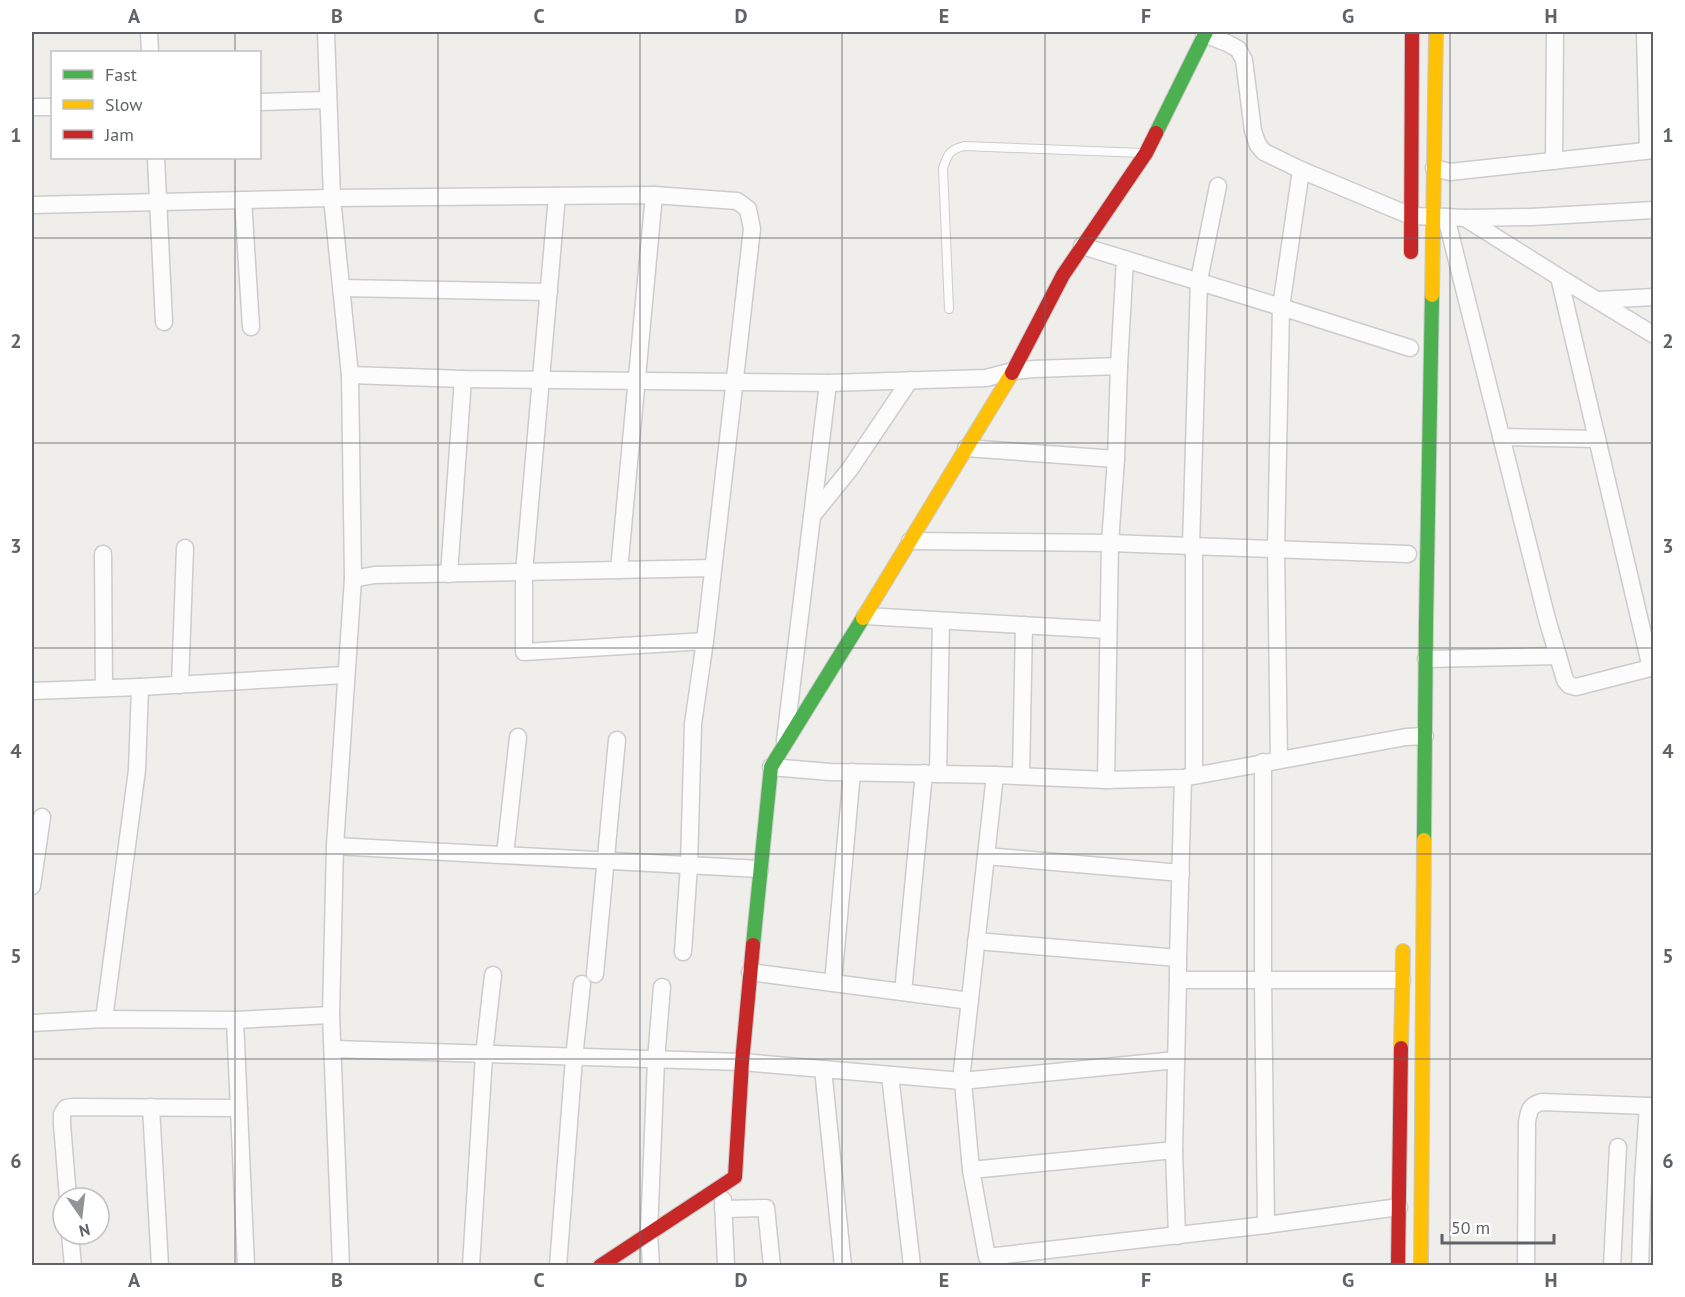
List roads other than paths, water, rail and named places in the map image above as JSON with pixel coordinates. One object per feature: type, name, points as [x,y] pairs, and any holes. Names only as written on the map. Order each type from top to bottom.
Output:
[{"type":"main road","points":[[1411,264],[1412,32]]},
{"type":"main road","points":[[1421,1266],[1426,659],[1439,217],[1434,168],[1436,32]]},
{"type":"main road","points":[[600,1266],[735,1178],[742,1062],[771,767],[1013,371],[1063,275],[1146,153],[1205,33]]},
{"type":"main road","points":[[1398,1266],[1403,934]]},
{"type":"street","points":[[149,32],[150,51]]},
{"type":"street","points":[[326,32],[332,198],[350,375],[353,579],[335,846],[331,1015],[341,1266]]},
{"type":"street","points":[[1554,161],[1555,32]]},
{"type":"street","points":[[1434,168],[1450,172],[1651,150],[1645,32]]},
{"type":"street","points":[[1205,33],[1238,49],[1244,60],[1253,131],[1258,145],[1264,152],[1411,216],[1532,217],[1653,210]]},
{"type":"street","points":[[261,102],[328,100]]},
{"type":"street","points":[[32,107],[51,107]]},
{"type":"street","points":[[156,159],[164,322]]},
{"type":"street","points":[[1266,1225],[1263,980],[1271,761],[1281,307],[1301,170]]},
{"type":"street","points":[[1177,1236],[1174,1150],[1178,958],[1181,873],[1189,777],[1199,280],[1218,186]]},
{"type":"street","points":[[32,205],[332,198],[654,195],[737,201],[748,209],[753,229],[705,641],[693,724],[689,865],[683,952]]},
{"type":"street","points":[[619,570],[654,195]]},
{"type":"street","points":[[557,196],[524,572],[524,652],[705,641]]},
{"type":"street","points":[[243,200],[250,327]]},
{"type":"street","points":[[1439,217],[1502,437],[1544,608],[1565,680],[1573,686],[1652,667],[1559,277]]},
{"type":"street","points":[[1465,218],[1653,335]]},
{"type":"street","points":[[1082,246],[1199,280],[1410,348]]},
{"type":"street","points":[[1106,780],[1110,543],[1125,259]]},
{"type":"street","points":[[342,288],[549,292]]},
{"type":"street","points":[[1598,300],[1653,297]]},
{"type":"street","points":[[350,375],[463,379],[828,383],[986,378],[1013,371],[1119,366]]},
{"type":"street","points":[[449,574],[463,379]]},
{"type":"street","points":[[812,516],[850,469],[910,380]]},
{"type":"street","points":[[784,748],[828,383]]},
{"type":"street","points":[[1502,437],[1597,439]]},
{"type":"street","points":[[966,448],[1116,459]]},
{"type":"street","points":[[910,540],[1110,543],[1408,553]]},
{"type":"street","points":[[180,685],[185,548]]},
{"type":"street","points":[[103,554],[104,688]]},
{"type":"street","points":[[353,579],[374,575],[713,568]]},
{"type":"street","points":[[864,616],[1108,630]]},
{"type":"street","points":[[903,992],[931,774],[941,621]]},
{"type":"street","points":[[1021,776],[1023,625]]},
{"type":"street","points":[[1426,659],[1558,656]]},
{"type":"street","points":[[32,691],[345,675]]},
{"type":"street","points":[[104,1018],[137,770],[140,687]]},
{"type":"street","points":[[505,855],[518,736]]},
{"type":"street","points":[[771,767],[852,772],[1106,780],[1189,777],[1406,737],[1425,736]]},
{"type":"street","points":[[558,1266],[574,1058],[606,860],[617,740]]},
{"type":"street","points":[[833,983],[852,772]]},
{"type":"street","points":[[995,775],[962,1071],[971,1170],[986,1261],[1399,1207]]},
{"type":"street","points":[[32,886],[42,817]]},
{"type":"street","points":[[335,846],[760,870]]},
{"type":"street","points":[[986,856],[1181,873]]},
{"type":"street","points":[[976,941],[1178,958]]},
{"type":"street","points":[[750,972],[970,1001]]},
{"type":"street","points":[[471,1266],[484,1055],[493,975]]},
{"type":"street","points":[[1178,980],[1402,980]]},
{"type":"street","points":[[651,1266],[649,1232],[656,1060],[662,987]]},
{"type":"street","points":[[32,1023],[104,1018],[235,1020],[331,1015]]},
{"type":"street","points":[[235,1020],[246,1266]]},
{"type":"street","points":[[333,1050],[742,1062],[962,1081],[1176,1060]]},
{"type":"street","points":[[824,1069],[843,1266]]},
{"type":"street","points":[[890,1075],[912,1266]]},
{"type":"street","points":[[1526,1266],[1527,1122],[1533,1105],[1542,1102],[1651,1106],[1643,1180],[1640,1266]]},
{"type":"street","points":[[151,1107],[160,1266]]},
{"type":"street","points":[[67,1186],[62,1124],[62,1114],[66,1108],[239,1108]]},
{"type":"street","points":[[1612,1266],[1618,1147]]},
{"type":"street","points":[[971,1170],[1174,1150]]},
{"type":"street","points":[[722,1185],[726,1266]]},
{"type":"street","points":[[723,1209],[766,1208],[772,1266]]},
{"type":"street","points":[[71,1246],[73,1266]]},
{"type":"lane","points":[[949,309],[943,168],[948,155],[955,148],[964,146],[1146,153]]}]
